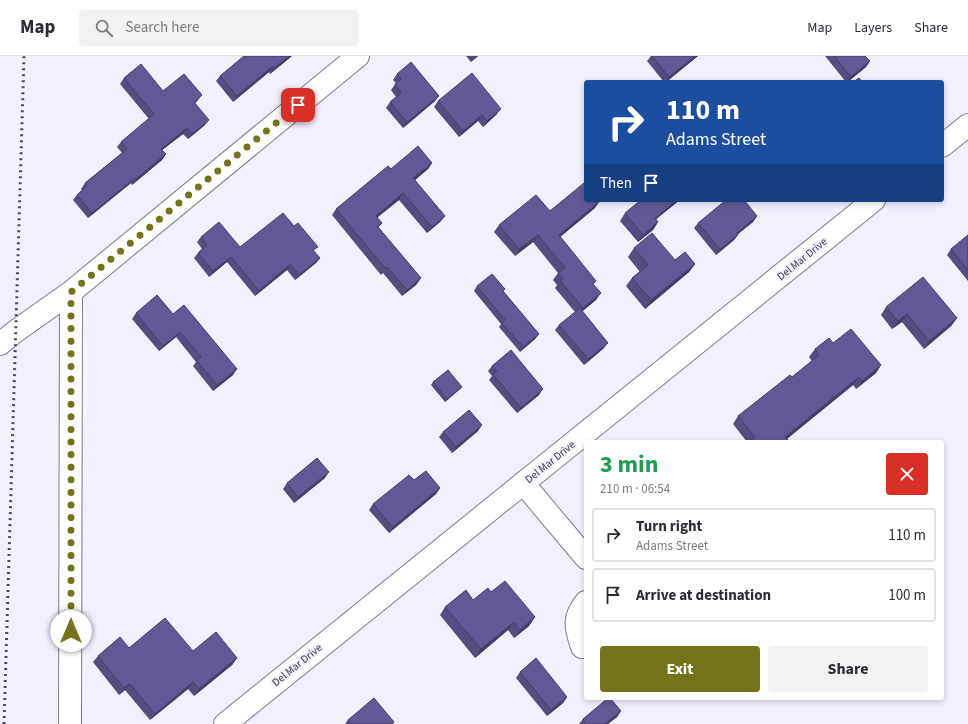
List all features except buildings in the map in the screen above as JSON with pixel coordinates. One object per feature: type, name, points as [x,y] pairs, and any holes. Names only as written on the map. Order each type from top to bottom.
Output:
[{"type":"street","points":[[0,344],[71,292],[358,56]]},
{"type":"street","points":[[944,144],[968,125]]},
{"type":"street","name":"Del Mar Drive","points":[[225,724],[872,202]]},
{"type":"street","points":[[70,724],[71,292]]},
{"type":"street","points":[[523,483],[584,556]]},
{"type":"street","points":[[582,647],[576,626],[579,610],[584,604]]},
{"type":"railway","points":[[4,724],[24,56]]},
{"type":"route","points":[[71,631],[71,292],[298,105]]}]
